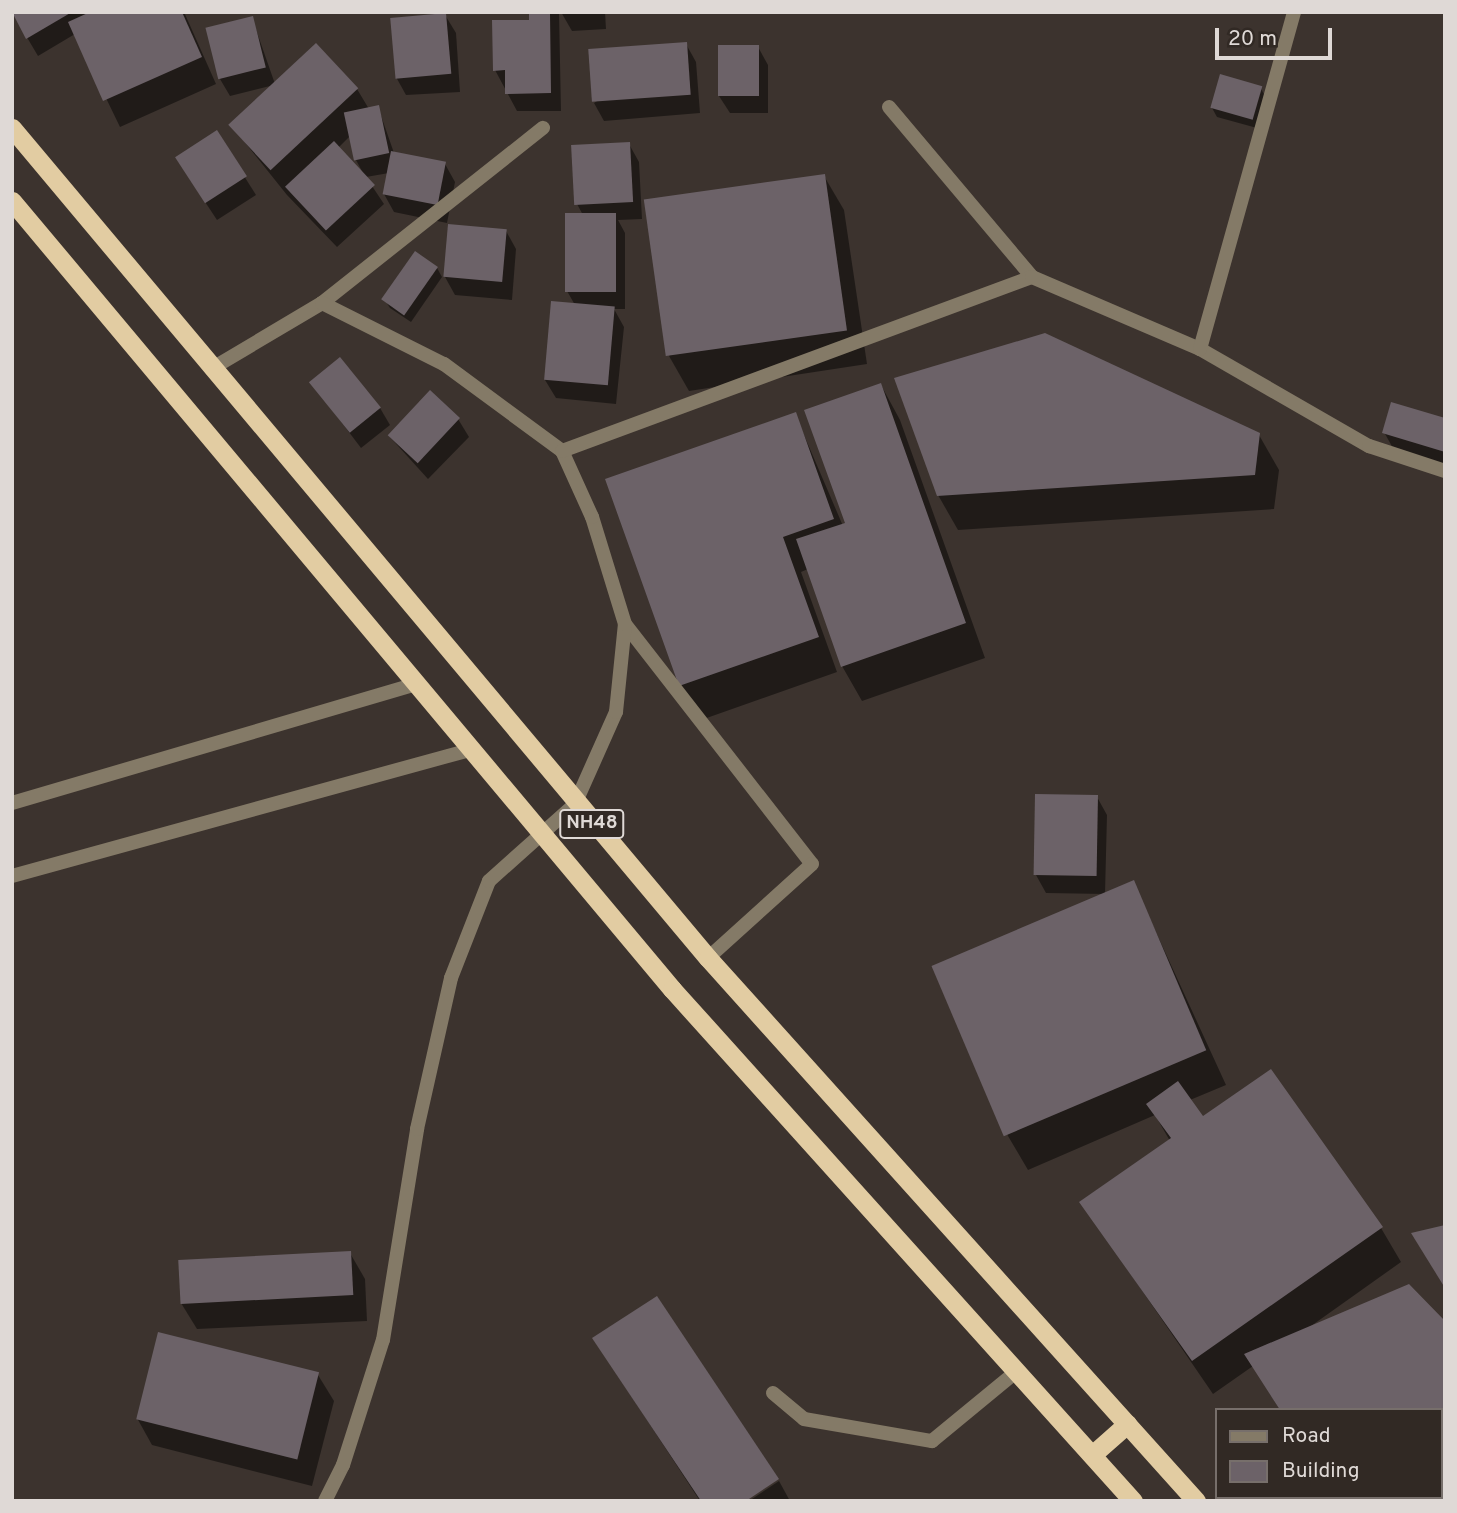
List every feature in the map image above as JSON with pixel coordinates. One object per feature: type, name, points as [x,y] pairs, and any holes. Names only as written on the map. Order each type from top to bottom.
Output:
[{"type":"highway","name":"NH48","points":[[12,128],[575,804],[708,958],[1196,1501]]},
{"type":"highway","name":"NH48","points":[[12,201],[412,685],[543,838],[1133,1501]]},
{"type":"highway","points":[[1092,1455],[1127,1424]]},
{"type":"street","points":[[1200,349],[1294,12]]},
{"type":"street","points":[[889,107],[1032,277],[1200,349],[1369,446],[1445,471]]},
{"type":"street","points":[[211,369],[323,303],[543,128]]},
{"type":"street","points":[[562,451],[1032,277]]},
{"type":"street","points":[[323,303],[444,364],[562,451],[592,517],[625,624],[812,864],[708,958]]},
{"type":"street","points":[[325,1501],[343,1465],[383,1340],[417,1129],[451,978],[489,881],[543,838],[575,804],[616,712],[625,624]]},
{"type":"street","points":[[12,803],[412,685]]},
{"type":"street","points":[[12,876],[468,750]]},
{"type":"street","points":[[773,1393],[804,1419],[932,1441],[1017,1371]]},
{"type":"building","points":[[12,12],[72,12],[26,39]]},
{"type":"building","points":[[90,12],[182,12],[202,57],[103,101],[68,22]]},
{"type":"building","points":[[529,12],[550,12],[551,93],[505,94],[505,70],[493,71],[492,20],[529,20]]},
{"type":"building","points":[[446,13],[451,74],[396,79],[390,18]]},
{"type":"building","points":[[253,16],[266,67],[218,79],[205,28]]},
{"type":"building","points":[[687,42],[691,95],[592,102],[588,49]]},
{"type":"building","points":[[316,43],[358,88],[271,170],[228,125]]},
{"type":"building","points":[[718,45],[759,45],[759,96],[718,96]]},
{"type":"building","points":[[1220,74],[1262,86],[1253,120],[1210,108]]},
{"type":"building","points":[[379,105],[389,153],[354,160],[344,112]]},
{"type":"building","points":[[217,130],[247,176],[205,203],[175,157]]},
{"type":"building","points":[[334,141],[375,185],[326,231],[285,187]]},
{"type":"building","points":[[630,142],[633,202],[574,205],[571,145]]},
{"type":"building","points":[[391,151],[446,162],[438,205],[383,194]]},
{"type":"building","points":[[825,174],[847,330],[666,356],[644,199]]},
{"type":"building","points":[[565,213],[616,213],[616,292],[565,292]]},
{"type":"building","points":[[448,224],[507,229],[502,282],[443,277]]},
{"type":"building","points":[[415,251],[438,267],[404,315],[381,299]]},
{"type":"building","points":[[551,301],[615,307],[608,385],[544,380]]},
{"type":"building","points":[[1045,333],[1260,433],[1255,475],[937,496],[894,378]]},
{"type":"building","points":[[340,357],[381,408],[350,433],[309,382]]},
{"type":"building","points":[[881,383],[966,623],[841,667],[796,539],[845,523],[804,410]]},
{"type":"building","points":[[430,390],[460,418],[418,463],[388,435]]},
{"type":"building","points":[[1391,402],[1445,418],[1445,452],[1382,433]]},
{"type":"building","points":[[796,412],[834,519],[783,537],[819,637],[679,686],[605,479]]},
{"type":"building","points":[[1035,794],[1098,795],[1097,876],[1034,875]]},
{"type":"building","points":[[1134,880],[1206,1050],[1004,1136],[931,966]]},
{"type":"building","points":[[1271,1069],[1383,1227],[1192,1361],[1079,1202],[1171,1138],[1146,1104],[1178,1081],[1203,1116]]},
{"type":"building","points":[[1445,1225],[1445,1288],[1411,1233]]},
{"type":"building","points":[[351,1251],[353,1295],[181,1304],[178,1260]]},
{"type":"building","points":[[1409,1284],[1445,1321],[1445,1501],[1339,1501],[1443,1499],[1443,1408],[1279,1408],[1244,1354]]},
{"type":"building","points":[[657,1296],[779,1479],[746,1501],[701,1501],[592,1338]]},
{"type":"building","points":[[158,1332],[319,1372],[297,1459],[136,1419]]}]
